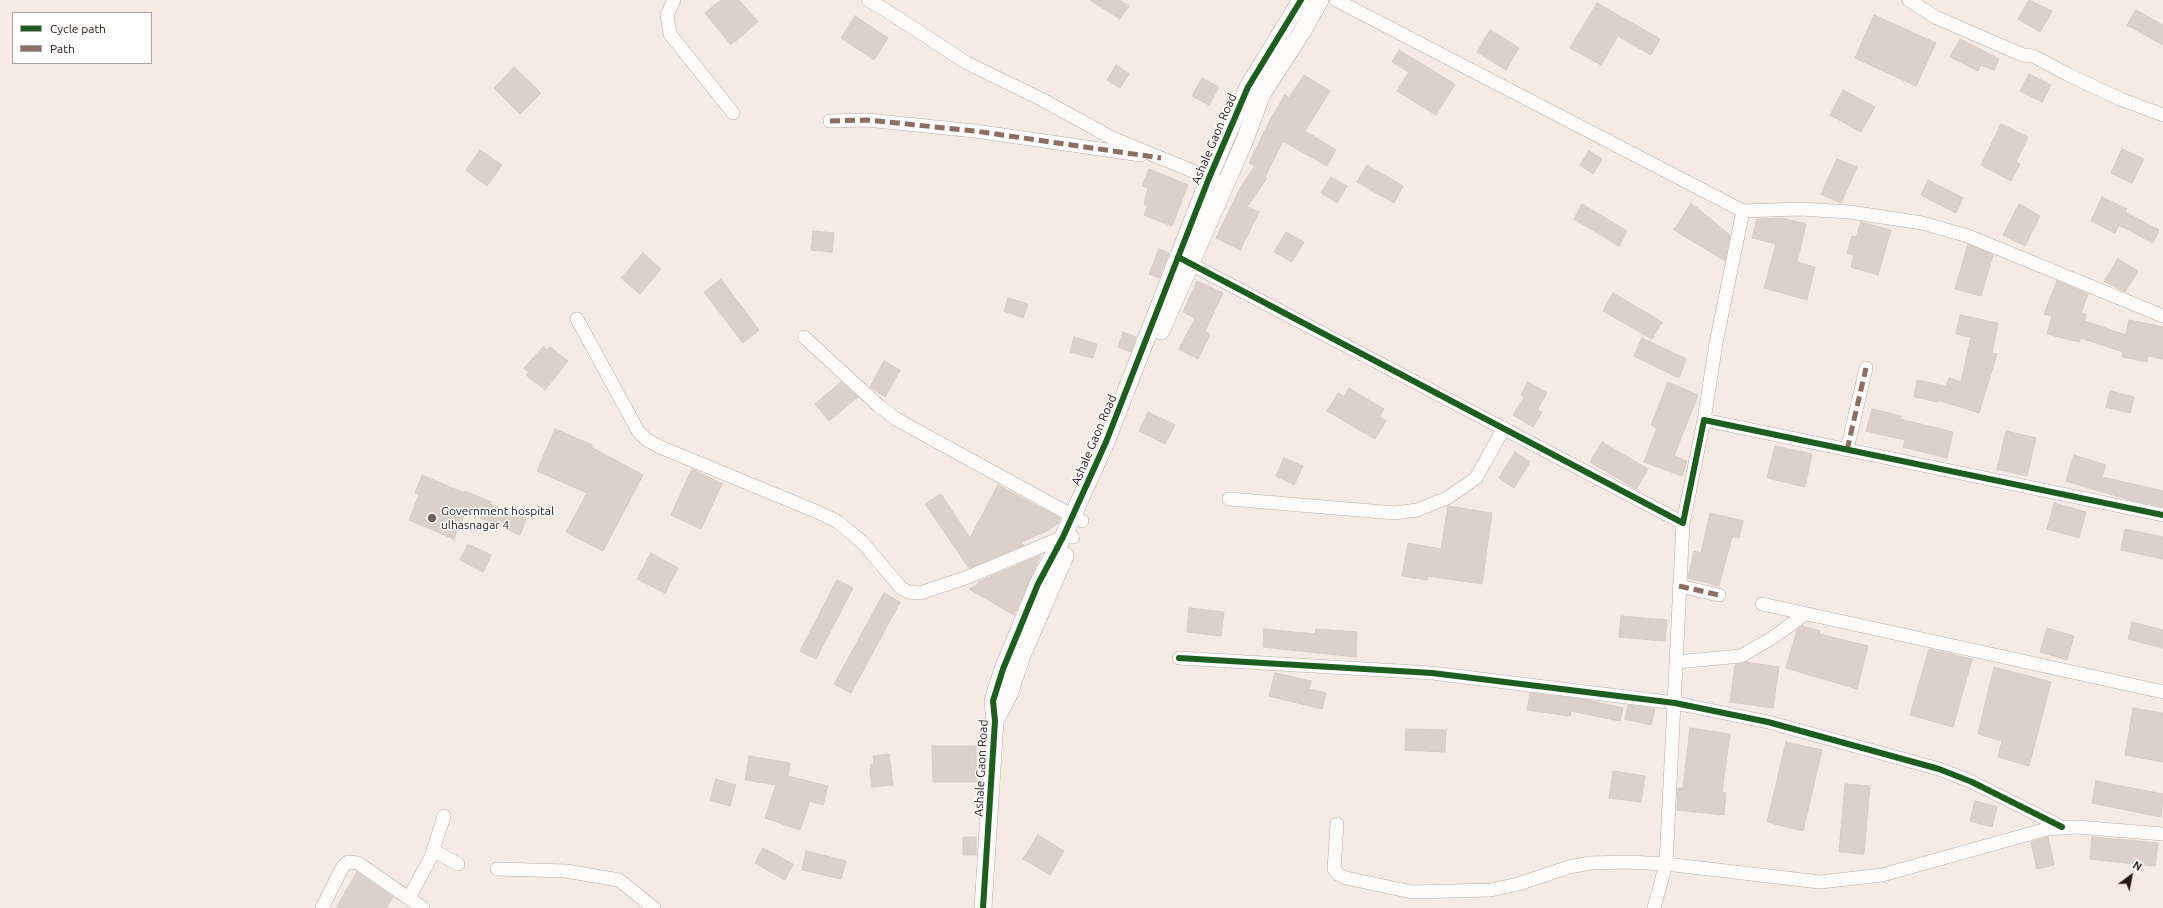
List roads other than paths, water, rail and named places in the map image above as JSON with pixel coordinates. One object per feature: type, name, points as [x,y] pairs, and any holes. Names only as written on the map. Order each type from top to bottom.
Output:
[{"type":"street","points":[[674,0],[667,15],[670,34],[733,113]]},
{"type":"street","points":[[868,0],[967,62],[1041,99],[1112,138],[1217,181]]},
{"type":"street","name":"Ashale Gaon Road","points":[[984,908],[995,721],[993,702],[1003,669],[1038,584],[1068,537],[1077,519],[1122,405],[1255,90],[1301,0]]},
{"type":"street","name":"Ashale Gaon Road","points":[[1255,90],[1302,32],[1320,0]]},
{"type":"street","points":[[1336,0],[1744,211],[1800,209],[1850,212],[1922,223],[1968,236],[2163,316]]},
{"type":"street","points":[[1909,0],[1942,20],[2023,55],[2033,56],[2068,75],[2120,99],[2163,115]]},
{"type":"street","points":[[830,121],[867,120],[974,131],[1161,158]]},
{"type":"street","points":[[1654,908],[1666,864],[1675,702],[1679,586],[1684,523],[1704,420],[1716,343],[1744,211]]},
{"type":"street","points":[[1184,260],[1684,523]]},
{"type":"street","points":[[577,319],[638,431],[647,440],[660,447],[820,513],[838,522],[863,543],[902,589],[909,592],[920,592],[968,577],[1068,537]]},
{"type":"street","points":[[804,337],[879,406],[896,419],[1077,519]]},
{"type":"street","points":[[1847,450],[1866,368]]},
{"type":"street","points":[[1704,420],[2163,515]]},
{"type":"street","points":[[1229,499],[1395,513],[1417,510],[1447,498],[1476,478],[1504,428]]},
{"type":"street","points":[[1679,586],[1719,595]]},
{"type":"street","points":[[1762,604],[2163,692]]},
{"type":"street","points":[[1676,662],[1741,656],[1772,638],[1805,614]]},
{"type":"street","points":[[1179,658],[1432,673],[1675,702],[1768,722],[1939,769],[1978,784],[2062,827]]},
{"type":"street","points":[[409,898],[433,850],[444,816]]},
{"type":"street","points":[[1337,824],[1334,868],[1338,874],[1346,878],[1412,892],[1491,890],[1518,884],[1569,867],[1590,862],[1666,864],[1820,882],[1882,875],[2018,836],[2062,827],[2076,826],[2163,834]]},
{"type":"street","points":[[433,850],[458,864]]},
{"type":"street","points":[[322,908],[342,868],[348,862],[358,863],[423,908]]},
{"type":"street","points":[[497,869],[566,871],[619,880],[654,908]]},
{"type":"place","name":"Government hospital ulhasnagar 4","points":[[432,518]]}]
